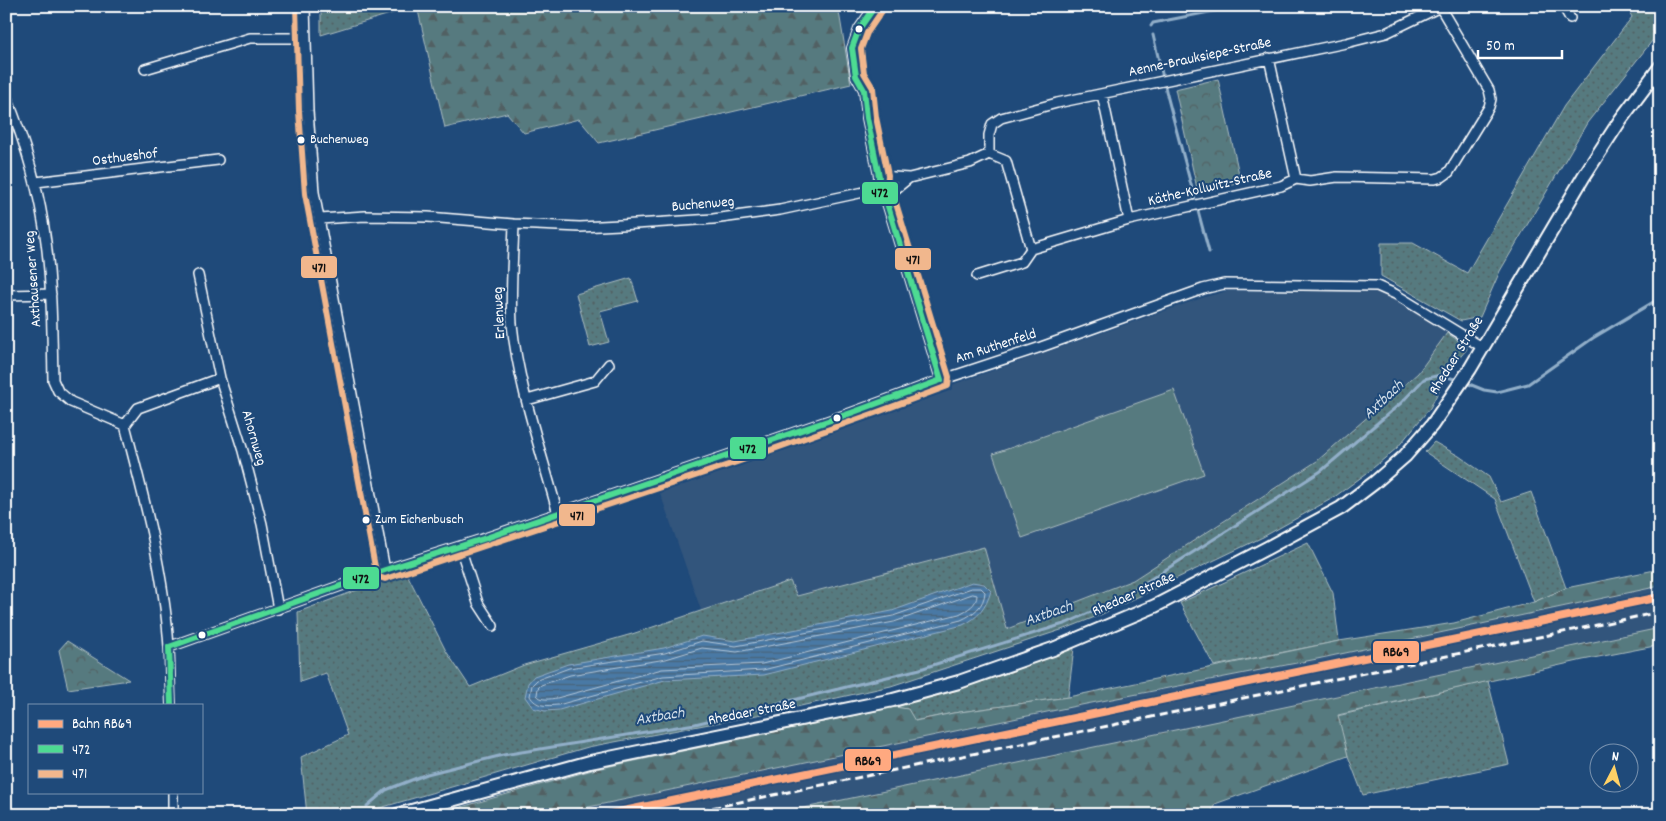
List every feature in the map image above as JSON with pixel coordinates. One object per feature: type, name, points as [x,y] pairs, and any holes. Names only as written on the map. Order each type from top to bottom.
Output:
[{"type":"street","points":[[306,6],[309,120],[314,192],[386,570]]},
{"type":"street","points":[[875,6],[856,36],[852,54],[856,76],[864,90],[867,118],[879,176],[878,188],[885,200],[941,380]]},
{"type":"street","points":[[1563,6],[1570,18]]},
{"type":"street","name":"Aenne-Brauksiepe-Straße","points":[[989,154],[989,135],[992,124],[1001,118],[1057,103],[1386,33],[1441,7]]},
{"type":"street","name":"Käthe-Kollwitz-Straße","points":[[1031,249],[1129,220],[1281,186],[1296,179],[1310,181],[1337,177],[1435,179],[1442,177],[1449,172],[1489,107],[1492,98],[1441,7]]},
{"type":"street","points":[[145,69],[250,38],[306,38]]},
{"type":"street","name":"Käthe-Kollwitz-Straße","points":[[1269,58],[1296,179]]},
{"type":"street","name":"Rhedaer Straße","points":[[397,815],[590,762],[893,700],[959,682],[1053,649],[1155,606],[1341,508],[1405,456],[1432,425],[1470,369],[1584,176],[1621,119],[1660,67]]},
{"type":"street","points":[[1102,94],[1129,220]]},
{"type":"street","name":"Axthausener Weg","points":[[6,95],[16,119],[36,182],[46,242],[51,294],[53,380],[58,391],[71,402],[125,425]]},
{"type":"street","points":[[879,176],[909,178],[970,163],[989,154],[1006,161],[1031,249],[1022,262],[977,276]]},
{"type":"street","name":"Osthueshof","points":[[36,182],[218,160]]},
{"type":"street","points":[[885,200],[909,178]]},
{"type":"street","name":"Buchenweg","points":[[320,219],[365,216],[428,217],[580,227],[713,218],[780,210],[878,188]]},
{"type":"street","name":"Erlenweg","points":[[514,224],[511,297],[512,324],[527,400],[558,514]]},
{"type":"street","name":"Ahornweg","points":[[198,275],[220,378],[243,451],[262,524],[278,609]]},
{"type":"street","name":"Am Ruthenfeld","points":[[169,647],[386,570],[558,514],[1203,289],[1224,284],[1377,286],[1396,294],[1482,347]]},
{"type":"street","points":[[6,295],[51,294]]},
{"type":"street","points":[[527,400],[595,381],[609,364]]},
{"type":"street","points":[[171,704],[169,647],[163,597],[151,527],[125,425],[138,408],[220,378]]},
{"type":"street","points":[[460,546],[478,603],[493,626]]},
{"type":"street","points":[[173,794],[174,815]]},
{"type":"shaded area","points":[[1228,291],[1377,291],[1397,301],[1447,333],[1418,373],[1317,461],[1133,580],[1006,629],[984,547],[797,596],[790,581],[701,610],[658,487],[1205,297]]},
{"type":"shaded area","points":[[1660,586],[1660,628],[894,790],[769,815],[550,815],[1071,707],[1317,659]]},
{"type":"green space","points":[[321,6],[413,6],[413,7],[321,35]]},
{"type":"green space","points":[[417,6],[838,6],[851,84],[599,143],[579,119],[524,133],[507,113],[445,128]]},
{"type":"green space","points":[[1626,6],[1654,6],[1660,15],[1660,31],[1587,123],[1500,271],[1480,317],[1461,321],[1381,276],[1381,243],[1413,243],[1467,273],[1564,106],[1632,17]]},
{"type":"green space","points":[[1218,79],[1241,183],[1198,193],[1175,89]]},
{"type":"green space","points":[[631,278],[638,301],[600,311],[609,342],[590,347],[576,294]]},
{"type":"green space","points":[[1447,333],[1465,345],[1467,349],[1450,369],[1430,408],[1397,448],[1367,473],[1333,498],[1263,537],[1100,615],[1070,627],[891,686],[778,711],[588,747],[356,815],[307,815],[301,757],[348,735],[326,673],[300,682],[298,612],[406,572],[446,651],[470,687],[524,665],[632,634],[790,581],[797,596],[984,547],[1007,629],[1133,580],[1317,461],[1418,373]]},
{"type":"green space","points":[[1174,390],[1204,474],[1022,538],[993,454]]},
{"type":"green space","points":[[1434,442],[1459,456],[1489,477],[1501,502],[1531,492],[1566,588],[1534,602],[1495,499],[1425,452]]},
{"type":"green space","points":[[1308,543],[1333,593],[1339,641],[1214,666],[1180,603]]},
{"type":"green space","points":[[1660,569],[1660,586],[1317,659],[1071,707],[550,815],[433,815],[596,769],[895,707],[908,709],[915,721],[953,713],[1068,697],[1339,641],[1454,623],[1534,602],[1566,588]]},
{"type":"green space","points":[[1660,628],[1660,645],[1583,660],[1338,715],[1348,756],[1215,804],[1210,815],[897,815],[895,808],[862,815],[771,815]]},
{"type":"green space","points":[[67,641],[129,680],[68,689],[59,650]]},
{"type":"green space","points":[[1074,648],[1068,697],[953,713],[914,721],[907,709],[895,707],[959,688]]},
{"type":"green space","points":[[1488,681],[1509,764],[1363,795],[1348,756],[1337,716]]},
{"type":"water","points":[[972,582],[984,584],[991,591],[981,611],[963,625],[764,675],[665,680],[559,710],[545,711],[533,708],[525,697],[528,683],[534,676],[568,664],[664,648],[702,636],[735,641],[892,611]]},
{"type":"waterway","points":[[1151,26],[1153,23],[1240,6]]},
{"type":"waterway","points":[[1153,35],[1209,252]]},
{"type":"waterway","name":"Axtbach","points":[[1464,382],[1484,390],[1497,392],[1528,384],[1593,338],[1660,298]]},
{"type":"waterway","name":"Axtbach","points":[[367,806],[386,790],[427,774],[503,755],[695,724],[920,669],[1067,623],[1121,598],[1321,471],[1401,403],[1424,379],[1440,375],[1458,380]]},
{"type":"railway","points":[[677,815],[1660,612]]},
{"type":"rail line","name":"RB69","points":[[604,815],[1660,597]]},
{"type":"transit line","name":"471","points":[[296,6],[299,111],[305,194],[376,572],[379,577],[385,579],[737,462],[948,386],[949,377],[895,200],[887,187],[888,175],[876,117],[873,88],[864,73],[861,49],[867,33],[882,11]]},
{"type":"transit line","name":"472","points":[[875,6],[859,29],[852,48],[856,76],[864,90],[867,118],[879,176],[878,189],[887,203],[941,380]]},
{"type":"transit line","name":"472","points":[[169,647],[385,570],[483,539],[851,413],[941,380]]},
{"type":"transit line","name":"472","points":[[169,647],[171,704]]},
{"type":"place","name":"Buchenweg","points":[[301,140]]},
{"type":"place","name":"Zum Eichenbusch","points":[[366,520]]}]
